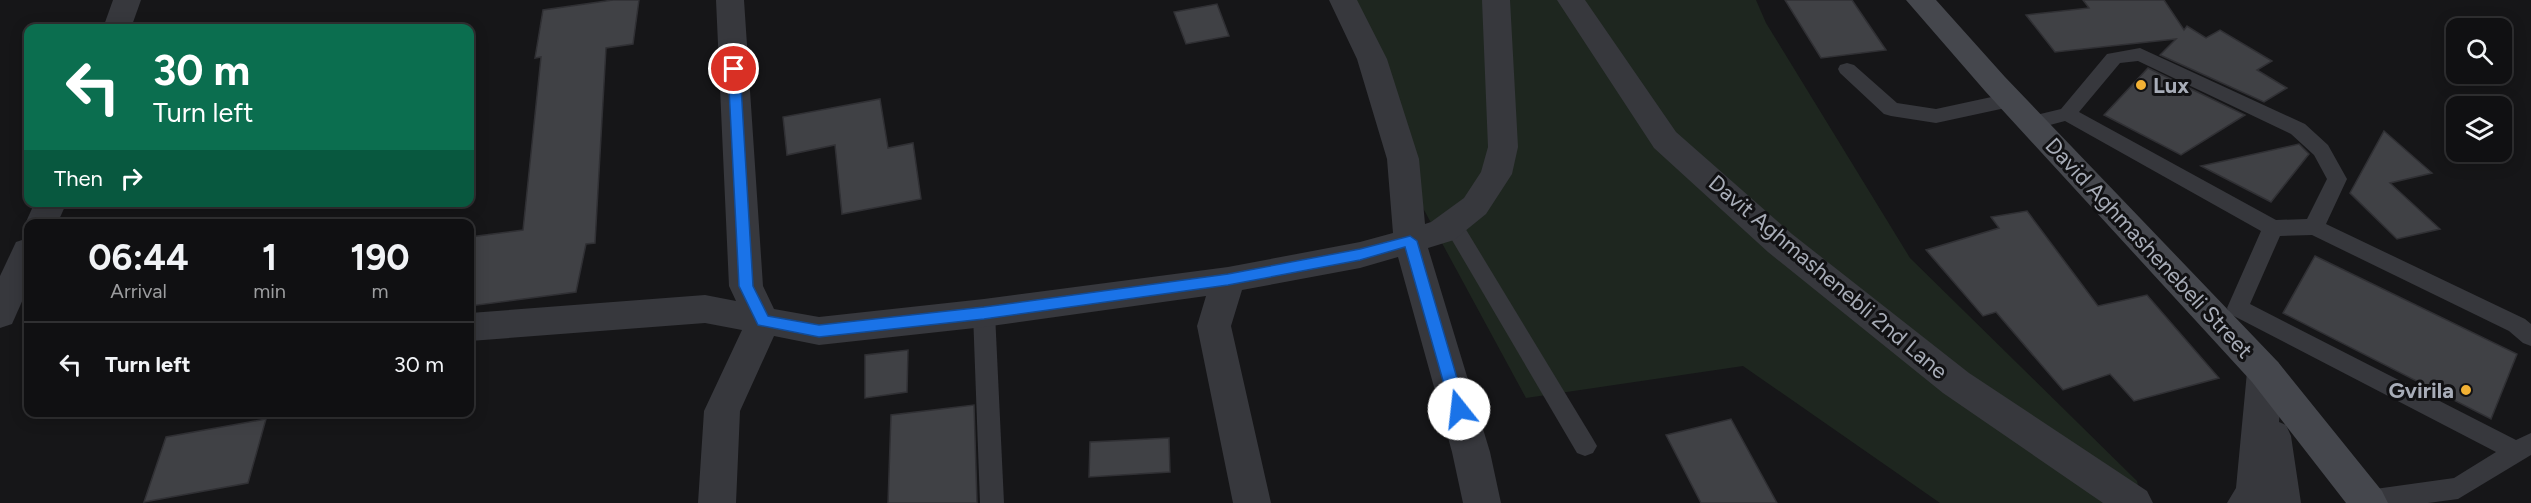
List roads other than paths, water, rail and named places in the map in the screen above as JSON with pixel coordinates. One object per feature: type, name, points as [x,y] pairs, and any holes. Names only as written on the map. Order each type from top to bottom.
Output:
[{"type":"street","points":[[118,24],[127,0]]},
{"type":"street","points":[[730,0],[746,286],[763,321]]},
{"type":"street","points":[[1343,0],[1372,59],[1403,159],[1410,241],[1471,452],[1482,503]]},
{"type":"street","points":[[474,327],[705,309],[819,331],[984,313],[1228,280],[1360,255],[1442,231],[1475,206],[1496,174],[1503,147],[1496,0]]},
{"type":"street","name":"Davit Aghmashenebli 2nd Lane","points":[[1571,0],[1665,140],[1771,235],[1956,383],[2134,503]]},
{"type":"street","name":"David Aghmashenebeli Street","points":[[1920,0],[2021,111],[2224,312],[2265,372],[2368,502]]},
{"type":"street","points":[[0,314],[24,260]]},
{"type":"street","points":[[1228,280],[1214,327],[1252,503]]},
{"type":"street","points":[[717,503],[722,411],[763,321]]},
{"type":"street","points":[[2246,503],[2254,494],[2265,372]]},
{"type":"street","points":[[2265,372],[2282,503]]},
{"type":"lane","points":[[2067,114],[2114,58],[2140,54],[2298,129],[2321,150],[2337,179],[2314,227]]},
{"type":"lane","points":[[1847,69],[1891,109],[1936,116],[2021,111],[2067,114],[2273,228],[2314,227],[2517,325],[2531,337]]},
{"type":"lane","points":[[1452,223],[1585,446]]},
{"type":"lane","points":[[2273,228],[2224,312],[2524,447]]},
{"type":"lane","points":[[984,313],[992,503]]},
{"type":"lane","points":[[2368,502],[2442,497],[2524,447]]},
{"type":"place","name":"Lux","points":[[2141,85]]},
{"type":"place","name":"Gvirila","points":[[2466,390]]}]
